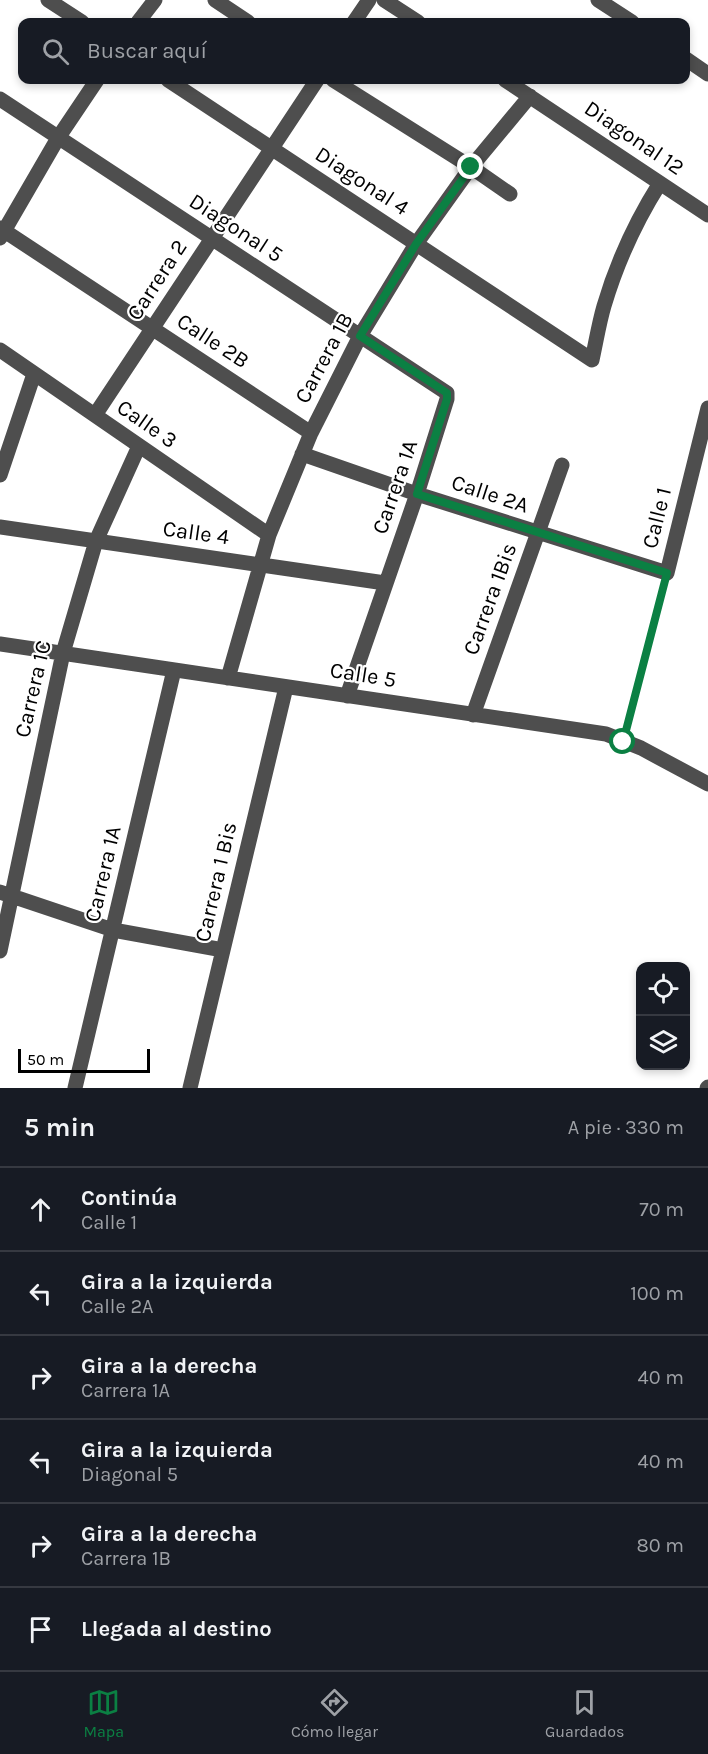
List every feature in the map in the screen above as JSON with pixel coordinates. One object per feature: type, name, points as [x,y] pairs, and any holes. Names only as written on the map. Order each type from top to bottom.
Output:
[{"type":"street","points":[[48,0],[76,18]]},
{"type":"street","points":[[141,18],[155,0]]},
{"type":"street","points":[[215,0],[242,18]]},
{"type":"street","points":[[357,18],[369,0]]},
{"type":"street","points":[[384,0],[412,18]]},
{"type":"street","points":[[598,0],[626,18]]},
{"type":"street","points":[[690,62],[708,74]]},
{"type":"street","points":[[1,232],[58,138],[95,84]]},
{"type":"street","name":"Diagonal 4","points":[[174,84],[592,360],[604,306],[622,254],[647,203],[660,183]]},
{"type":"street","name":"Carrera 2","points":[[94,415],[313,84]]},
{"type":"street","points":[[339,84],[510,194]]},
{"type":"street","name":"Diagonal 12","points":[[511,84],[708,215]]},
{"type":"street","name":"Carrera 1B","points":[[228,678],[269,535],[311,433],[360,336],[416,244],[471,167],[530,96]]},
{"type":"street","name":"Diagonal 5","points":[[0,99],[447,393]]},
{"type":"street","name":"Calle 2B","points":[[1,232],[311,433]]},
{"type":"street","name":"Calle 3","points":[[0,350],[269,535]]},
{"type":"street","points":[[0,475],[34,374]]},
{"type":"street","name":"Carrera 1A","points":[[347,696],[417,494],[447,393]]},
{"type":"street","name":"Calle 1","points":[[667,573],[708,408]]},
{"type":"street","name":"Carrera 1C","points":[[0,951],[6,894],[63,653],[96,541],[139,446]]},
{"type":"street","name":"Calle 2A","points":[[302,454],[417,494],[667,573]]},
{"type":"street","name":"Carrera 1Bis","points":[[472,715],[562,465]]},
{"type":"street","name":"Calle 4","points":[[0,527],[385,583]]},
{"type":"street","name":"Calle 5","points":[[0,644],[606,735],[641,748],[708,784]]},
{"type":"street","name":"Carrera 1A","points":[[75,1088],[174,670]]},
{"type":"street","name":"Carrera 1 Bis","points":[[190,1088],[286,687]]},
{"type":"street","points":[[6,894],[112,930],[223,950]]},
{"type":"path","name":"Calle 1","points":[[623,742],[667,573]]},
{"type":"route","points":[[471,167],[416,244],[360,336],[447,393],[417,494],[667,573],[623,742]]}]
